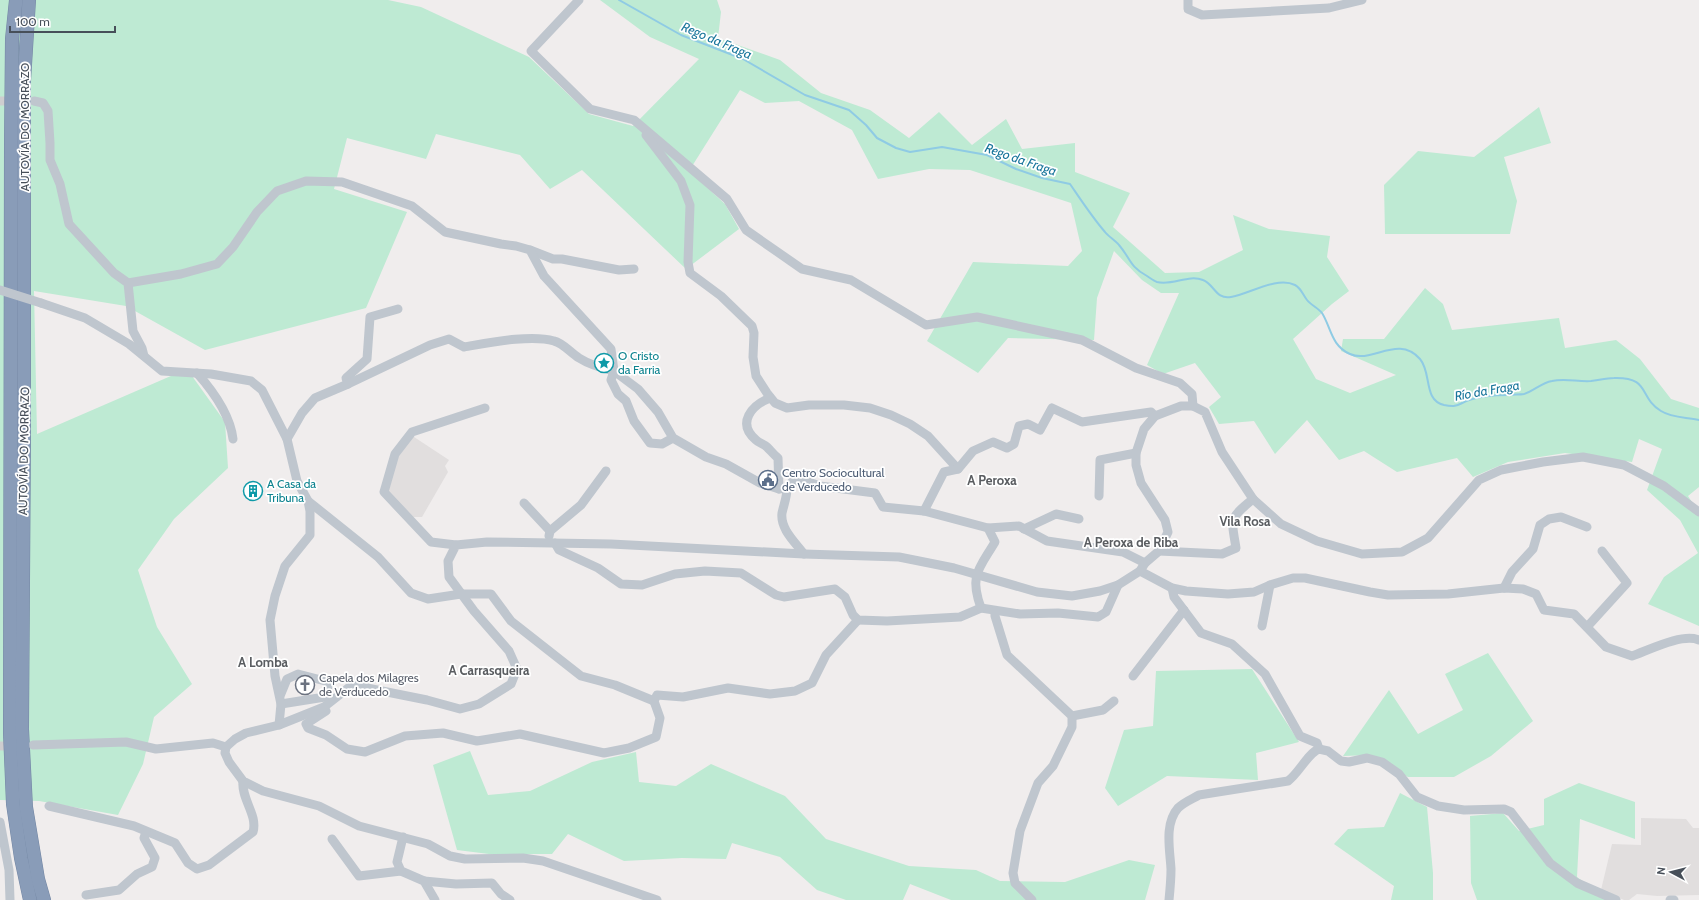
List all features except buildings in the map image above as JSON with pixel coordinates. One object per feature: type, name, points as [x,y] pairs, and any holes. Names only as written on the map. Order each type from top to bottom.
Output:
[{"type":"highway","name":"AUTOVÍA DO MORRAZO","points":[[16,0],[12,39],[11,145],[10,733],[13,804],[21,858],[30,900]]},
{"type":"highway","name":"AUTOVÍA DO MORRAZO","points":[[29,0],[24,80],[22,729],[26,807],[38,879],[44,900]]},
{"type":"street","points":[[579,0],[531,51],[590,109],[634,120],[727,199],[746,230],[802,269],[851,280],[926,325],[977,317],[1082,340],[1136,368],[1180,383],[1192,394],[1193,406]]},
{"type":"street","points":[[1188,0],[1188,9],[1202,15],[1329,8],[1362,0]]},
{"type":"street","points":[[34,101],[43,103],[48,111],[50,160],[60,184],[69,224],[114,274],[128,283],[181,274],[216,264],[232,247],[257,212],[277,190],[306,181],[342,182],[412,206],[445,232],[494,243],[516,246],[553,259],[562,259],[619,270],[634,269]]},
{"type":"street","points":[[634,120],[681,181],[690,205],[688,262],[690,273],[721,296],[752,326],[754,333],[753,357],[756,376],[770,398],[775,403],[787,408],[809,405],[844,405],[870,408],[892,415],[910,424],[928,436],[958,468]]},
{"type":"street","points":[[530,250],[544,276],[611,349],[614,371],[612,380],[618,394],[626,401],[634,421],[650,443],[662,444],[674,438]]},
{"type":"street","points":[[128,283],[133,331],[142,348],[144,356]]},
{"type":"street","points":[[0,290],[85,318],[129,344],[162,372],[211,374],[251,381],[262,390],[287,439],[297,481],[308,501],[310,511],[310,535],[285,566],[275,596],[270,620],[280,700],[279,725]]},
{"type":"street","points":[[348,384],[346,378],[367,359],[370,317],[398,308]]},
{"type":"street","points":[[287,439],[302,413],[315,398],[423,348],[449,338],[464,347],[487,343],[532,339],[554,341],[590,364],[614,371],[638,389],[658,412],[674,438],[706,458],[726,464],[760,483],[783,488],[800,479],[820,486],[875,492],[883,506],[924,511],[988,528],[1019,526],[1047,541],[1123,552],[1145,563]]},
{"type":"street","points":[[197,373],[211,388],[232,425],[233,439]]},
{"type":"street","points":[[770,398],[751,409],[747,420],[749,430],[756,440],[766,446],[778,458],[783,488],[787,498],[782,514],[784,527],[804,554]]},
{"type":"street","points":[[485,408],[412,432],[395,454],[384,492],[431,542],[456,545],[487,542],[611,544],[804,554],[899,557],[954,568],[1037,592],[1072,596],[1100,591],[1118,585],[1140,571],[1145,563],[1159,551],[1168,532],[1165,520],[1141,483],[1136,465],[1136,453],[1144,429],[1155,416],[1181,406],[1193,406],[1205,412],[1222,452],[1253,499],[1282,524],[1317,541],[1362,554],[1402,552],[1428,538],[1479,480],[1501,470],[1583,457],[1624,465],[1664,486],[1699,512]]},
{"type":"street","points":[[924,511],[944,472],[958,468],[973,451],[993,442],[1007,448],[1014,444],[1019,426],[1028,424],[1040,430],[1052,408],[1082,422],[1151,412],[1155,416]]},
{"type":"street","points":[[1099,496],[1100,460],[1136,453]]},
{"type":"street","points":[[550,531],[581,506],[606,471]]},
{"type":"street","points":[[1159,551],[1222,554],[1236,548],[1232,521],[1235,514],[1253,499]]},
{"type":"street","points":[[308,501],[378,557],[411,593],[428,599],[461,594],[490,594],[511,620],[581,676],[615,685],[654,701]]},
{"type":"street","points":[[524,503],[550,531],[552,543],[559,550],[598,568],[621,584],[642,585],[675,574],[705,571],[741,573],[776,595],[784,597],[835,589],[845,597],[853,615],[858,620],[887,621],[960,617],[980,608],[1020,614],[1058,613],[1098,617],[1106,612],[1118,585]]},
{"type":"street","points":[[1024,528],[1056,514],[1080,519]]},
{"type":"street","points":[[1504,588],[1512,572],[1532,549],[1540,524],[1549,519],[1561,517],[1587,527]]},
{"type":"street","points":[[980,608],[975,592],[976,574],[995,542],[988,528]]},
{"type":"street","points":[[456,545],[448,561],[449,577],[474,612],[509,651],[517,669],[512,684],[479,704],[460,709],[427,700],[352,685],[324,707],[279,725],[246,733],[235,739],[226,747],[225,753],[229,762],[243,781],[263,792],[319,806],[359,826],[428,844],[450,856],[464,859],[523,858],[543,861],[658,900]]},
{"type":"street","points":[[1587,627],[1627,583],[1602,550]]},
{"type":"street","points":[[1140,571],[1172,588],[1186,591],[1228,594],[1254,592],[1293,578],[1305,578],[1388,595],[1448,594],[1504,588],[1523,589],[1536,594],[1544,610],[1574,614],[1606,647],[1632,656],[1676,640],[1693,638],[1699,640]]},
{"type":"street","points":[[1262,626],[1270,585]]},
{"type":"street","points":[[1172,588],[1174,597],[1201,633],[1232,644],[1265,674],[1300,736],[1317,743],[1319,748],[1328,751],[1341,761],[1349,762],[1367,758],[1382,762],[1399,774],[1417,797],[1438,806],[1464,810],[1504,809],[1511,812],[1550,863],[1577,883],[1616,900]]},
{"type":"street","points":[[1133,676],[1184,610]]},
{"type":"street","points":[[995,611],[995,616],[1007,655],[1072,716],[1072,727],[1052,766],[1038,783],[1020,831],[1013,873],[1015,883],[1032,900]]},
{"type":"street","points":[[324,707],[326,712],[306,724],[308,728],[326,735],[347,749],[365,752],[405,736],[444,733],[477,741],[520,734],[604,753],[629,748],[656,737],[660,718],[654,701],[657,695],[683,697],[728,688],[770,694],[795,691],[812,683],[826,656],[858,620]]},
{"type":"street","points":[[298,674],[329,682],[325,697],[280,700],[287,679],[298,674]]},
{"type":"street","points":[[1072,716],[1103,710],[1114,701]]},
{"type":"street","points":[[33,745],[126,742],[156,749],[213,743],[226,747]]},
{"type":"street","points":[[1169,900],[1171,870],[1169,839],[1171,824],[1178,808],[1199,795],[1288,781],[1294,777],[1313,753],[1319,748]]},
{"type":"street","points":[[49,806],[134,826],[175,843],[188,863],[197,869],[209,865],[253,832],[255,824],[242,787],[243,781]]},
{"type":"street","points":[[0,822],[9,870],[10,900]]},
{"type":"street","points":[[86,895],[119,890],[138,874],[152,866],[155,858],[144,838],[146,832]]},
{"type":"street","points":[[401,871],[397,862],[403,837]]},
{"type":"street","points":[[332,839],[360,876],[401,871],[424,881],[456,884],[492,883],[501,894],[510,900]]},
{"type":"street","points":[[424,881],[435,900]]},
{"type":"shaded area","points":[[411,435],[449,460],[445,466],[448,472],[422,517],[413,517],[387,492],[396,457]]},
{"type":"shaded area","points":[[1641,818],[1686,819],[1693,828],[1699,828],[1699,895],[1657,896],[1637,894],[1629,900],[1624,900],[1601,890],[1612,844],[1641,845]]},
{"type":"green space","points":[[0,0],[388,0],[421,7],[529,57],[589,114],[633,126],[699,59],[650,37],[600,0],[717,0],[721,12],[718,38],[780,60],[821,93],[870,110],[909,138],[939,112],[972,145],[1006,119],[1022,149],[1075,143],[1075,172],[1130,193],[1113,227],[1165,273],[1199,272],[1243,250],[1233,215],[1269,229],[1330,236],[1327,257],[1349,291],[1293,339],[1316,379],[1350,393],[1396,375],[1341,351],[1343,339],[1384,339],[1425,288],[1443,304],[1452,330],[1559,318],[1565,348],[1616,340],[1640,359],[1671,399],[1699,408],[1699,487],[1688,496],[1699,513],[1699,626],[1648,604],[1664,577],[1698,553],[1680,520],[1647,490],[1662,449],[1639,439],[1632,462],[1565,453],[1508,462],[1473,477],[1457,458],[1397,472],[1364,451],[1339,460],[1307,420],[1275,454],[1254,421],[1219,424],[1209,407],[1221,397],[1195,363],[1163,374],[1147,365],[1179,293],[1161,293],[1142,280],[1114,251],[1097,298],[1094,340],[1008,338],[978,373],[927,341],[973,262],[1068,266],[1082,251],[1071,203],[970,170],[929,169],[878,179],[852,130],[799,101],[765,103],[740,90],[689,171],[725,204],[739,229],[686,269],[582,170],[550,189],[520,155],[436,134],[426,159],[347,138],[334,189],[407,212],[366,308],[205,350],[126,306],[34,291],[37,434],[187,369],[225,422],[228,468],[174,519],[138,570],[157,627],[192,684],[154,717],[143,764],[118,815],[39,801],[0,800]]},
{"type":"green space","points":[[1539,107],[1551,143],[1504,157],[1517,201],[1510,234],[1385,234],[1384,185],[1418,151],[1474,157]]},
{"type":"green space","points":[[1488,653],[1533,721],[1491,756],[1454,777],[1408,777],[1372,755],[1343,756],[1389,690],[1418,734],[1463,710],[1445,674]]},
{"type":"green space","points":[[1252,669],[1299,742],[1256,753],[1258,780],[1167,776],[1118,806],[1105,788],[1124,730],[1153,726],[1156,671]]},
{"type":"green space","points":[[470,751],[488,795],[530,791],[592,762],[636,752],[639,782],[676,786],[711,764],[785,796],[826,839],[909,866],[976,870],[1000,881],[1065,882],[1129,860],[1155,865],[1145,900],[951,900],[910,884],[903,900],[846,900],[817,890],[780,857],[732,843],[726,859],[682,858],[624,861],[568,834],[552,854],[489,854],[457,850],[433,765]]},
{"type":"green space","points":[[1579,783],[1635,802],[1635,839],[1580,819],[1577,877],[1608,900],[1477,900],[1471,883],[1470,816],[1503,813],[1519,831],[1544,825],[1544,799]]},
{"type":"green space","points":[[1400,793],[1427,807],[1433,873],[1433,900],[1391,900],[1394,886],[1334,844],[1348,829],[1384,827]]},
{"type":"waterway","name":"Rego da Fraga","points":[[619,0],[681,35],[743,59],[805,95],[849,110],[866,125],[877,138],[896,148],[910,152],[942,147],[987,155],[1016,169],[1042,178],[1070,184],[1096,220],[1107,234],[1119,245],[1133,265],[1156,282],[1169,283],[1192,278],[1203,280],[1207,282],[1218,294],[1226,297],[1231,297],[1272,284],[1288,283],[1295,285],[1309,302],[1322,313],[1332,336],[1344,351],[1358,356],[1394,349],[1403,349],[1412,352],[1424,365],[1430,392],[1433,398],[1437,402],[1444,405],[1455,406],[1469,400],[1483,397],[1524,394],[1544,383],[1557,380],[1591,381],[1611,378],[1626,379],[1639,384],[1654,406],[1665,413],[1699,420]]},
{"type":"tunnel","points":[[0,101],[17,101]]},
{"type":"tunnel","points":[[0,746],[17,746]]},
{"type":"place","name":"O Cristo da Farria","points":[[604,363]]},
{"type":"place","name":"Centro Sociocultural de Verducedo","points":[[768,480]]},
{"type":"place","name":"A Casa da Tribuna","points":[[253,491]]},
{"type":"place","name":"Capela dos Milagres de Verducedo","points":[[305,685]]},
{"type":"district","name":"A Peroxa","points":[[992,480]]},
{"type":"district","name":"Vila Rosa","points":[[1245,521]]},
{"type":"district","name":"A Peroxa de Riba","points":[[1131,542]]},
{"type":"district","name":"A Lomba","points":[[263,662]]},
{"type":"district","name":"A Carrasqueira","points":[[489,670]]},
{"type":"water label","name":"Río da Fraga","points":[[1487,390]]}]
